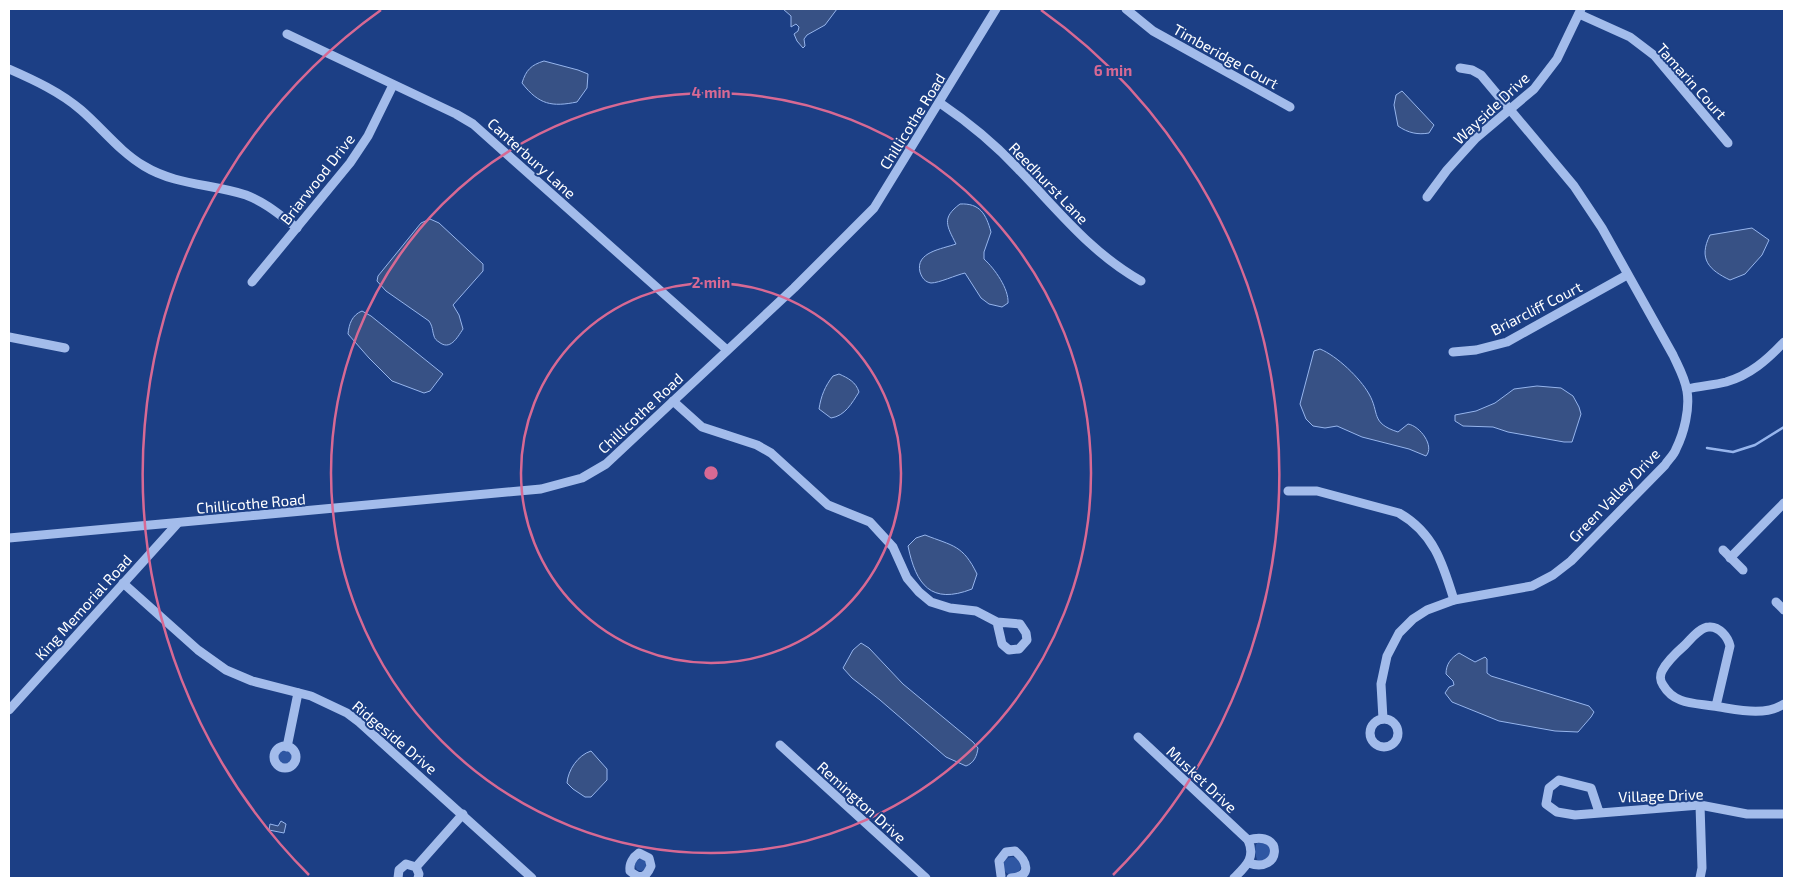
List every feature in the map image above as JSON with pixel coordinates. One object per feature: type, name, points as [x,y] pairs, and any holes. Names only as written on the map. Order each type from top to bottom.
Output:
[{"type":"street","name":"Chillicothe Road","points":[[9,538],[542,489],[582,478],[606,464],[844,240],[874,208],[996,9]]},
{"type":"street","name":"Timberidge Court","points":[[1126,9],[1153,31],[1290,107]]},
{"type":"street","name":"Wayside Drive","points":[[1427,197],[1447,170],[1476,138],[1534,89],[1557,59],[1580,11]]},
{"type":"street","name":"Tamarin Court","points":[[1580,11],[1630,37],[1654,56],[1728,143]]},
{"type":"street","name":"Canterbury Lane","points":[[287,34],[456,114],[473,124],[727,350]]},
{"type":"street","points":[[9,68],[61,95],[82,110],[126,152],[144,166],[185,182],[247,196],[265,204],[297,228]]},
{"type":"street","name":"Green Valley Drive","points":[[1383,719],[1381,684],[1387,656],[1399,633],[1413,619],[1427,610],[1454,600],[1532,586],[1553,575],[1571,561],[1665,465],[1676,450],[1685,423],[1688,399],[1682,373],[1673,355],[1602,228],[1574,186],[1481,75],[1472,70],[1460,68]]},
{"type":"street","name":"Briarwood Drive","points":[[252,282],[361,148],[393,85]]},
{"type":"street","name":"Reedhurst Lane","points":[[940,103],[960,116],[1019,169],[1069,225],[1115,266],[1141,281]]},
{"type":"street","name":"Briarcliff Court","points":[[1453,352],[1476,350],[1507,342],[1627,275]]},
{"type":"street","points":[[9,337],[65,348]]},
{"type":"street","points":[[1687,389],[1727,382],[1742,376],[1763,363],[1784,342]]},
{"type":"street","points":[[673,401],[702,428],[757,445],[771,453],[828,505],[870,522],[893,547],[907,578],[918,592],[931,602],[950,608],[976,611],[998,622]]},
{"type":"street","points":[[1288,491],[1317,491],[1381,508],[1408,519],[1434,546],[1444,566],[1454,600]]},
{"type":"street","points":[[1730,558],[1784,503]]},
{"type":"street","name":"King Memorial Road","points":[[9,710],[177,524]]},
{"type":"street","points":[[1723,550],[1743,570]]},
{"type":"street","name":"Ridgeside Drive","points":[[123,583],[212,661],[226,670],[252,682],[298,693],[332,705],[360,722],[532,878]]},
{"type":"street","points":[[1776,602],[1784,610]]},
{"type":"street","points":[[1716,706],[1730,646],[1729,638],[1719,630],[1709,627],[1700,630],[1670,660],[1661,672],[1661,682],[1668,694],[1676,700],[1716,706],[1765,711],[1784,704]]},
{"type":"street","points":[[287,747],[298,693]]},
{"type":"street","name":"Musket Drive","points":[[1138,737],[1248,840]]},
{"type":"street","name":"Remington Drive","points":[[780,745],[926,878]]},
{"type":"street","name":"Village Drive","points":[[1599,812],[1591,788],[1559,780],[1549,788],[1546,804],[1557,812],[1575,815],[1700,805],[1748,814],[1784,814]]},
{"type":"street","points":[[1700,805],[1702,868],[1700,878]]},
{"type":"street","points":[[416,867],[463,814]]},
{"type":"street","points":[[1234,878],[1249,862],[1252,854],[1248,840],[1265,838],[1272,843],[1275,850],[1273,858],[1266,864],[1254,865],[1249,862]]},
{"type":"street","points":[[1002,877],[999,861],[1006,852],[1015,851],[1024,858],[1026,866],[1021,876],[1011,878]]},
{"type":"street","points":[[398,878],[398,872],[403,865],[410,864],[416,867],[419,874],[418,878]]},
{"type":"shaded area","points":[[783,9],[837,9],[825,25],[807,35],[804,39],[805,46],[803,48],[794,34],[798,31],[799,27],[796,24],[791,27],[791,16]]},
{"type":"shaded area","points":[[544,61],[588,74],[587,88],[577,102],[546,103],[534,96],[522,83],[530,69]]},
{"type":"shaded area","points":[[1402,91],[1434,125],[1429,133],[1413,133],[1398,126],[1394,105],[1396,95]]},
{"type":"shaded area","points":[[960,204],[973,205],[981,211],[987,220],[991,232],[984,252],[984,259],[993,268],[1004,286],[1008,303],[1002,307],[989,304],[981,298],[965,273],[931,283],[925,281],[920,272],[922,260],[931,252],[956,244],[948,227],[948,218]]},
{"type":"shaded area","points":[[430,219],[439,223],[483,264],[483,271],[453,305],[459,315],[463,329],[453,342],[447,345],[435,339],[429,321],[386,291],[377,281],[378,276],[421,223]]},
{"type":"shaded area","points":[[1752,228],[1769,240],[1762,255],[1745,274],[1730,280],[1711,268],[1705,251],[1710,235]]},
{"type":"shaded area","points":[[362,311],[371,316],[443,374],[430,391],[424,393],[392,381],[348,334],[352,320]]},
{"type":"shaded area","points":[[1320,349],[1341,362],[1360,381],[1369,394],[1377,417],[1383,425],[1398,432],[1408,424],[1421,432],[1429,447],[1426,456],[1409,449],[1362,437],[1337,426],[1325,428],[1313,426],[1306,419],[1300,404],[1314,351]]},
{"type":"shaded area","points":[[839,374],[854,383],[859,392],[844,412],[831,418],[819,409],[828,384],[833,376]]},
{"type":"shaded area","points":[[1537,386],[1561,388],[1573,396],[1581,414],[1572,442],[1508,432],[1493,427],[1463,426],[1455,421],[1455,415],[1476,411],[1495,403],[1514,389]]},
{"type":"shaded area","points":[[925,535],[956,548],[967,557],[977,574],[972,589],[946,595],[936,593],[921,581],[911,560],[908,546],[916,538]]},
{"type":"shaded area","points":[[861,643],[869,648],[903,684],[973,742],[978,748],[976,756],[971,763],[966,766],[946,757],[852,678],[843,668],[853,650]]},
{"type":"shaded area","points":[[1459,653],[1475,662],[1485,657],[1487,659],[1487,673],[1491,676],[1589,706],[1594,712],[1578,732],[1555,731],[1499,721],[1452,702],[1445,693],[1449,687],[1454,685],[1453,681],[1446,674],[1446,670],[1450,662]]},
{"type":"shaded area","points":[[285,750],[290,752],[292,757],[290,762],[285,764],[280,762],[278,757],[280,752]]},
{"type":"shaded area","points":[[591,751],[607,769],[607,780],[591,797],[585,797],[567,783],[569,773],[574,764],[578,759]]},
{"type":"shaded area","points":[[281,821],[286,824],[284,833],[269,830],[270,824],[278,826]]},
{"type":"shaded area","points":[[1264,842],[1270,848],[1270,854],[1266,860],[1258,861],[1255,852],[1256,845],[1257,843]]},
{"type":"shaded area","points":[[1008,857],[1016,857],[1021,862],[1019,873],[1008,875],[1003,870],[1003,862]]},
{"type":"shaded area","points":[[639,859],[643,859],[647,865],[643,871],[639,871],[635,867],[635,863]]},
{"type":"waterway","points":[[1707,448],[1733,452],[1755,445],[1784,427]]}]
